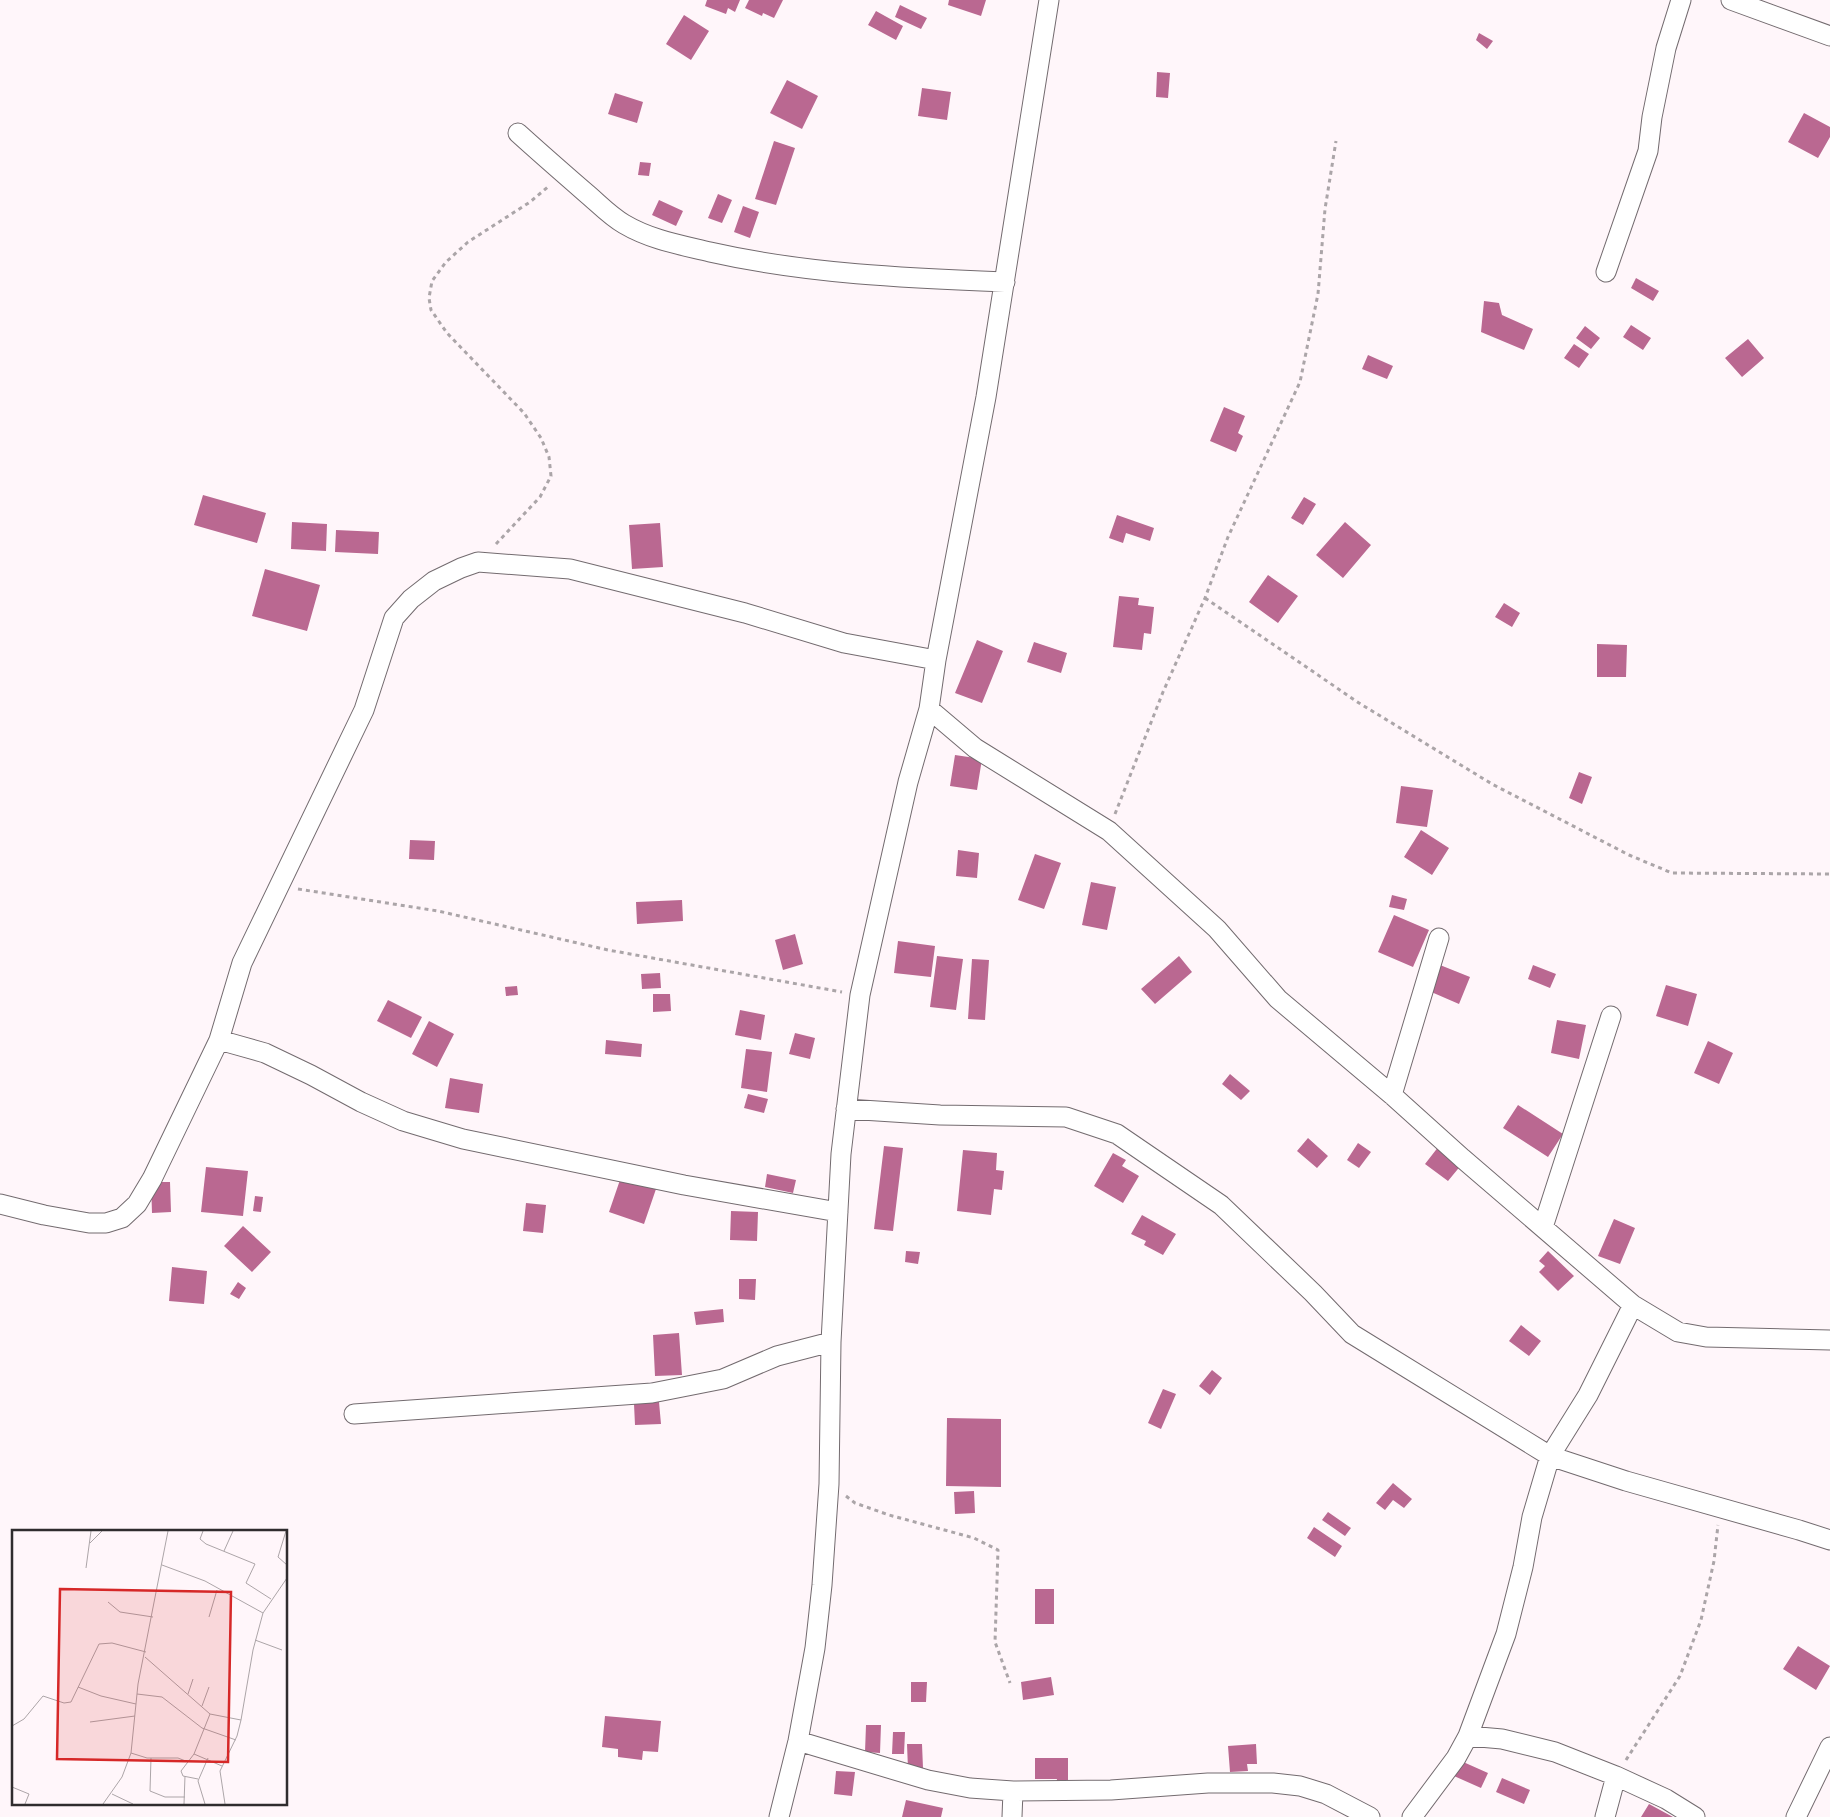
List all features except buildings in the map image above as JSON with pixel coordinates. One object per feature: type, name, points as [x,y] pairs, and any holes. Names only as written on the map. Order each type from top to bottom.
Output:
[{"type":"street","points":[[779,1817],[798,1741],[815,1648],[822,1585],[829,1484],[830,1342],[838,1212],[846,1109],[860,995],[908,782],[929,709],[936,660],[984,407],[1049,0]]},
{"type":"street","points":[[1606,272],[1648,151],[1652,117],[1666,48],[1681,0]]},
{"type":"street","points":[[1731,0],[1830,36]]},
{"type":"street","points":[[518,132],[623,224],[648,236],[678,245],[737,258],[885,277],[1005,282]]},
{"type":"street","points":[[0,1204],[44,1215],[89,1223],[106,1223],[122,1218],[137,1204],[152,1179],[219,1040],[242,963],[364,710],[394,618],[411,599],[434,581],[478,562],[570,569],[745,613],[844,643],[936,660]]},
{"type":"street","points":[[929,709],[975,748],[1109,831],[1216,929],[1278,999],[1392,1095],[1462,1158],[1633,1305],[1678,1332],[1706,1337],[1830,1340]]},
{"type":"street","points":[[1392,1095],[1439,938]]},
{"type":"street","points":[[1543,1227],[1611,1016]]},
{"type":"street","points":[[219,1040],[265,1053],[361,1102],[403,1121],[463,1139],[684,1185],[838,1212]]},
{"type":"street","points":[[846,1109],[940,1116],[1066,1117],[1117,1134],[1221,1205],[1313,1293],[1352,1334],[1550,1456],[1626,1481],[1830,1540]]},
{"type":"street","points":[[1412,1817],[1456,1758],[1468,1736],[1506,1634],[1523,1567],[1532,1517],[1550,1456],[1588,1394],[1633,1305]]},
{"type":"street","points":[[354,1414],[652,1393],[723,1379],[777,1356],[830,1342]]},
{"type":"street","points":[[1468,1736],[1502,1739],[1555,1752],[1616,1776],[1666,1799],[1695,1817]]},
{"type":"street","points":[[798,1741],[928,1780],[970,1788],[1013,1791],[1111,1790],[1208,1783],[1273,1783],[1300,1786],[1326,1794],[1370,1817]]},
{"type":"street","points":[[1796,1817],[1830,1747]]},
{"type":"street","points":[[1605,1817],[1616,1776]]},
{"type":"street","points":[[1012,1817],[1013,1791]]},
{"type":"path","points":[[1109,831],[1163,692],[1205,598],[1228,537],[1300,382],[1318,294],[1325,209],[1336,141]]},
{"type":"path","points":[[478,562],[540,497],[551,476],[549,457],[541,438],[524,413],[447,333],[431,310],[429,298],[432,281],[446,262],[468,242],[530,202],[563,173]]},
{"type":"path","points":[[1205,598],[1359,703],[1492,784],[1629,855],[1672,873],[1830,874]]},
{"type":"path","points":[[279,885],[438,911],[608,950],[860,995]]},
{"type":"path","points":[[829,1484],[855,1503],[888,1515],[974,1538],[998,1550],[995,1642],[1010,1683]]},
{"type":"path","points":[[1616,1776],[1680,1676],[1701,1620],[1714,1561],[1720,1507]]}]
